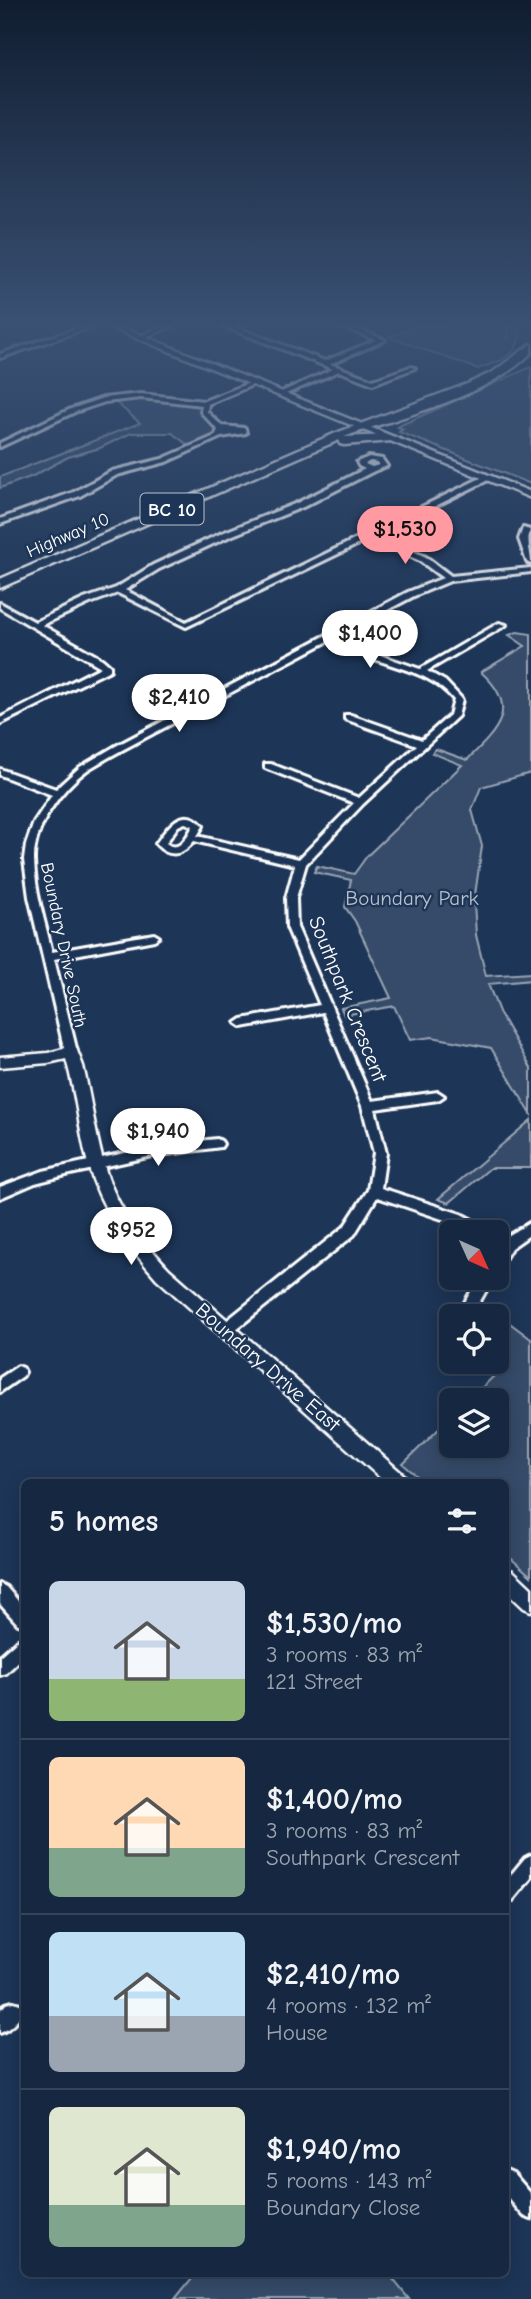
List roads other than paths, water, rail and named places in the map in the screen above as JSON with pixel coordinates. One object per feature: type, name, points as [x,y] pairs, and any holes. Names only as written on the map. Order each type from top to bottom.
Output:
[{"type":"highway","points":[[343,433],[343,438],[392,438],[391,433]]},
{"type":"highway","name":"Highway 10","points":[[0,584],[354,433]]},
{"type":"highway","name":"Highway 10","points":[[0,590],[343,438]]},
{"type":"street","points":[[0,445],[29,433]]},
{"type":"street","points":[[2,522],[77,494],[115,473],[164,461],[217,433]]},
{"type":"street","points":[[385,433],[486,479],[531,495]]},
{"type":"street","points":[[392,438],[531,489]]},
{"type":"street","points":[[35,625],[87,601],[119,590],[156,567],[226,534],[300,505],[371,469]]},
{"type":"street","points":[[119,590],[186,625],[486,479]]},
{"type":"street","points":[[526,530],[523,539],[531,562]]},
{"type":"street","points":[[371,535],[423,559],[449,579]]},
{"type":"street","name":"Boundary Drive South","points":[[71,1052],[34,897],[29,860],[39,822],[57,793],[83,769],[117,749],[411,594],[449,579],[531,570]]},
{"type":"street","points":[[0,605],[107,668],[0,721]]},
{"type":"street","points":[[422,671],[502,625]]},
{"type":"street","name":"Southpark Crescent","points":[[225,1330],[349,1231],[374,1191],[380,1153],[368,1107],[292,928],[292,898],[301,863],[360,802],[454,716],[458,700],[450,687],[422,671],[373,656],[332,636]]},
{"type":"street","points":[[348,717],[423,744]]},
{"type":"street","points":[[268,766],[360,802]]},
{"type":"street","points":[[0,772],[57,793]]},
{"type":"street","points":[[192,838],[301,863]]},
{"type":"street","points":[[49,956],[154,937]]},
{"type":"street","points":[[242,1023],[324,1008]]},
{"type":"street","points":[[0,1062],[48,1058],[71,1052]]},
{"type":"street","name":"Boundary Drive East","points":[[71,1052],[96,1164],[110,1200],[141,1250],[163,1274],[225,1330],[395,1479]]},
{"type":"street","points":[[368,1107],[438,1096]]},
{"type":"street","points":[[0,1193],[16,1184],[96,1164],[189,1144],[218,1144]]},
{"type":"street","points":[[374,1191],[460,1220]]},
{"type":"street","points":[[509,1238],[531,1227]]},
{"type":"street","points":[[0,1386],[18,1372]]},
{"type":"street","points":[[509,1581],[531,1601]]},
{"type":"street","points":[[0,1592],[21,1616]]},
{"type":"street","points":[[0,1667],[21,1649]]},
{"type":"street","points":[[509,1891],[531,1864]]},
{"type":"street","points":[[509,2183],[531,2209]]},
{"type":"park label","name":"Boundary Park","points":[[412,898]]}]
